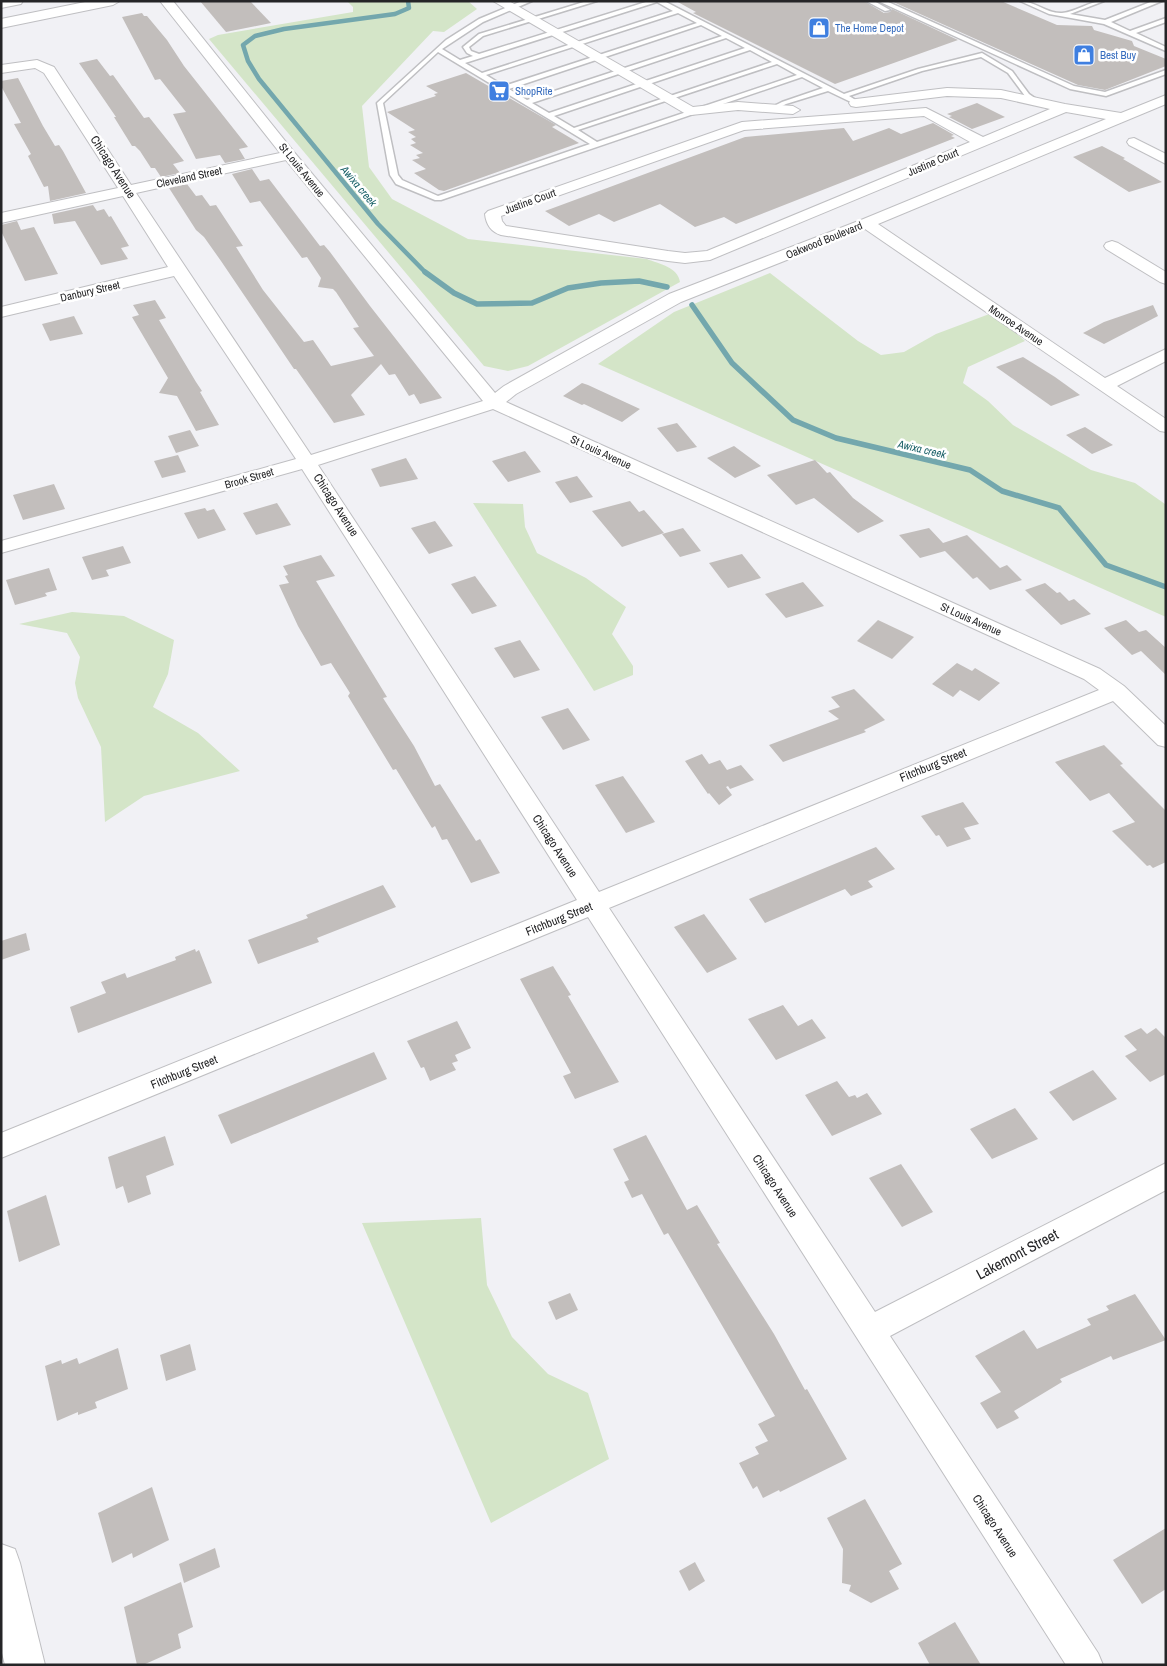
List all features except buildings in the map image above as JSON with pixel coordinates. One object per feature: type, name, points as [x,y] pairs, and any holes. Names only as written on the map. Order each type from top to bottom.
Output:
[{"type":"main road","points":[[1,4],[16,1]]},
{"type":"main road","points":[[1,24],[113,1]]},
{"type":"main road","points":[[1,1563],[26,1665]]},
{"type":"street","name":"St Louis Avenue","points":[[166,1],[289,155],[494,402],[1092,674],[1116,691],[1166,738]]},
{"type":"street","points":[[503,4],[691,111],[738,106],[810,110],[851,100],[947,92],[1001,94],[1065,108],[1122,117]]},
{"type":"street","name":"Chicago Avenue","points":[[1,69],[37,64],[49,70],[178,270],[307,462],[1086,1665]]},
{"type":"street","name":"Oakwood Boulevard","points":[[494,402],[510,390],[675,298],[698,272],[866,223],[1166,98]]},
{"type":"street","name":"Justine Court","points":[[981,142],[926,112],[742,126],[493,214],[494,222],[501,230],[698,272],[710,255],[1065,108]]},
{"type":"street","points":[[1134,142],[1166,160]]},
{"type":"street","name":"Cleveland Street","points":[[1,218],[289,155]]},
{"type":"street","name":"Monroe Avenue","points":[[866,223],[1166,427]]},
{"type":"street","points":[[1112,246],[1166,279]]},
{"type":"street","name":"Danbury Street","points":[[1,312],[178,270]]},
{"type":"street","points":[[1104,385],[1166,354]]},
{"type":"street","name":"Brook Street","points":[[1,547],[307,462],[494,402]]},
{"type":"street","name":"Fitchburg Street","points":[[1,1146],[1116,691]]},
{"type":"street","name":"Lakemont Street","points":[[869,1331],[1166,1176]]},
{"type":"lane","points":[[529,1],[503,4],[457,34],[438,49],[380,103],[394,175],[399,182],[438,198],[802,74]]},
{"type":"lane","points":[[478,56],[469,52],[466,48],[481,35],[594,1]]},
{"type":"lane","points":[[460,62],[552,32],[658,1],[851,100],[920,70],[982,55]]},
{"type":"lane","points":[[868,1],[982,55],[1010,72],[1027,95],[1039,103]]},
{"type":"lane","points":[[881,1],[1072,88],[1106,94],[1166,72]]},
{"type":"lane","points":[[1023,1],[1061,16],[1106,22],[1164,46]]},
{"type":"lane","points":[[1030,4],[1039,1]]},
{"type":"lane","points":[[1061,16],[1101,1]]},
{"type":"lane","points":[[1106,22],[1159,1]]},
{"type":"lane","points":[[481,75],[679,11]]},
{"type":"lane","points":[[1130,33],[1166,20]]},
{"type":"lane","points":[[504,88],[702,23]]},
{"type":"lane","points":[[527,102],[727,36]]},
{"type":"lane","points":[[549,115],[751,48]]},
{"type":"lane","points":[[438,49],[596,144]]},
{"type":"lane","points":[[573,130],[777,62]]},
{"type":"lane","points":[[772,109],[829,88]]},
{"type":"green space","points":[[347,1],[468,1],[477,9],[444,32],[433,31],[362,106],[369,167],[392,199],[468,239],[647,259],[672,269],[680,282],[528,366],[508,371],[484,366],[209,39],[218,35],[353,12],[353,7]]},
{"type":"green space","points":[[770,273],[858,341],[881,355],[904,352],[936,334],[992,313],[1025,341],[968,367],[963,383],[988,401],[1013,425],[1091,470],[1135,483],[1165,504],[1166,617],[598,364],[674,312]]},
{"type":"green space","points":[[473,503],[523,504],[525,527],[537,553],[586,578],[626,607],[612,634],[633,666],[633,675],[594,691]]},
{"type":"green space","points":[[72,612],[124,616],[174,640],[168,674],[153,707],[198,733],[240,771],[144,796],[105,822],[101,747],[78,698],[75,683],[80,657],[67,633],[19,624]]},
{"type":"green space","points":[[481,1218],[487,1285],[512,1337],[548,1374],[588,1393],[609,1459],[491,1523],[362,1223]]},
{"type":"waterway","name":"Awixa creek","points":[[408,1],[409,8],[395,14],[284,29],[255,36],[243,45],[248,61],[259,79],[378,224],[425,272]]},
{"type":"waterway","name":"Awixa creek","points":[[425,272],[454,293],[477,304],[532,303],[568,288],[601,283],[639,281],[667,287]]},
{"type":"waterway","name":"Awixa creek","points":[[692,305],[732,363],[793,420],[836,438],[970,470],[1002,491],[1059,508],[1106,565],[1166,587]]},
{"type":"place","name":"The Home Depot","points":[[819,28]]},
{"type":"place","name":"Best Buy","points":[[1084,55]]},
{"type":"place","name":"ShopRite","points":[[499,91]]}]
